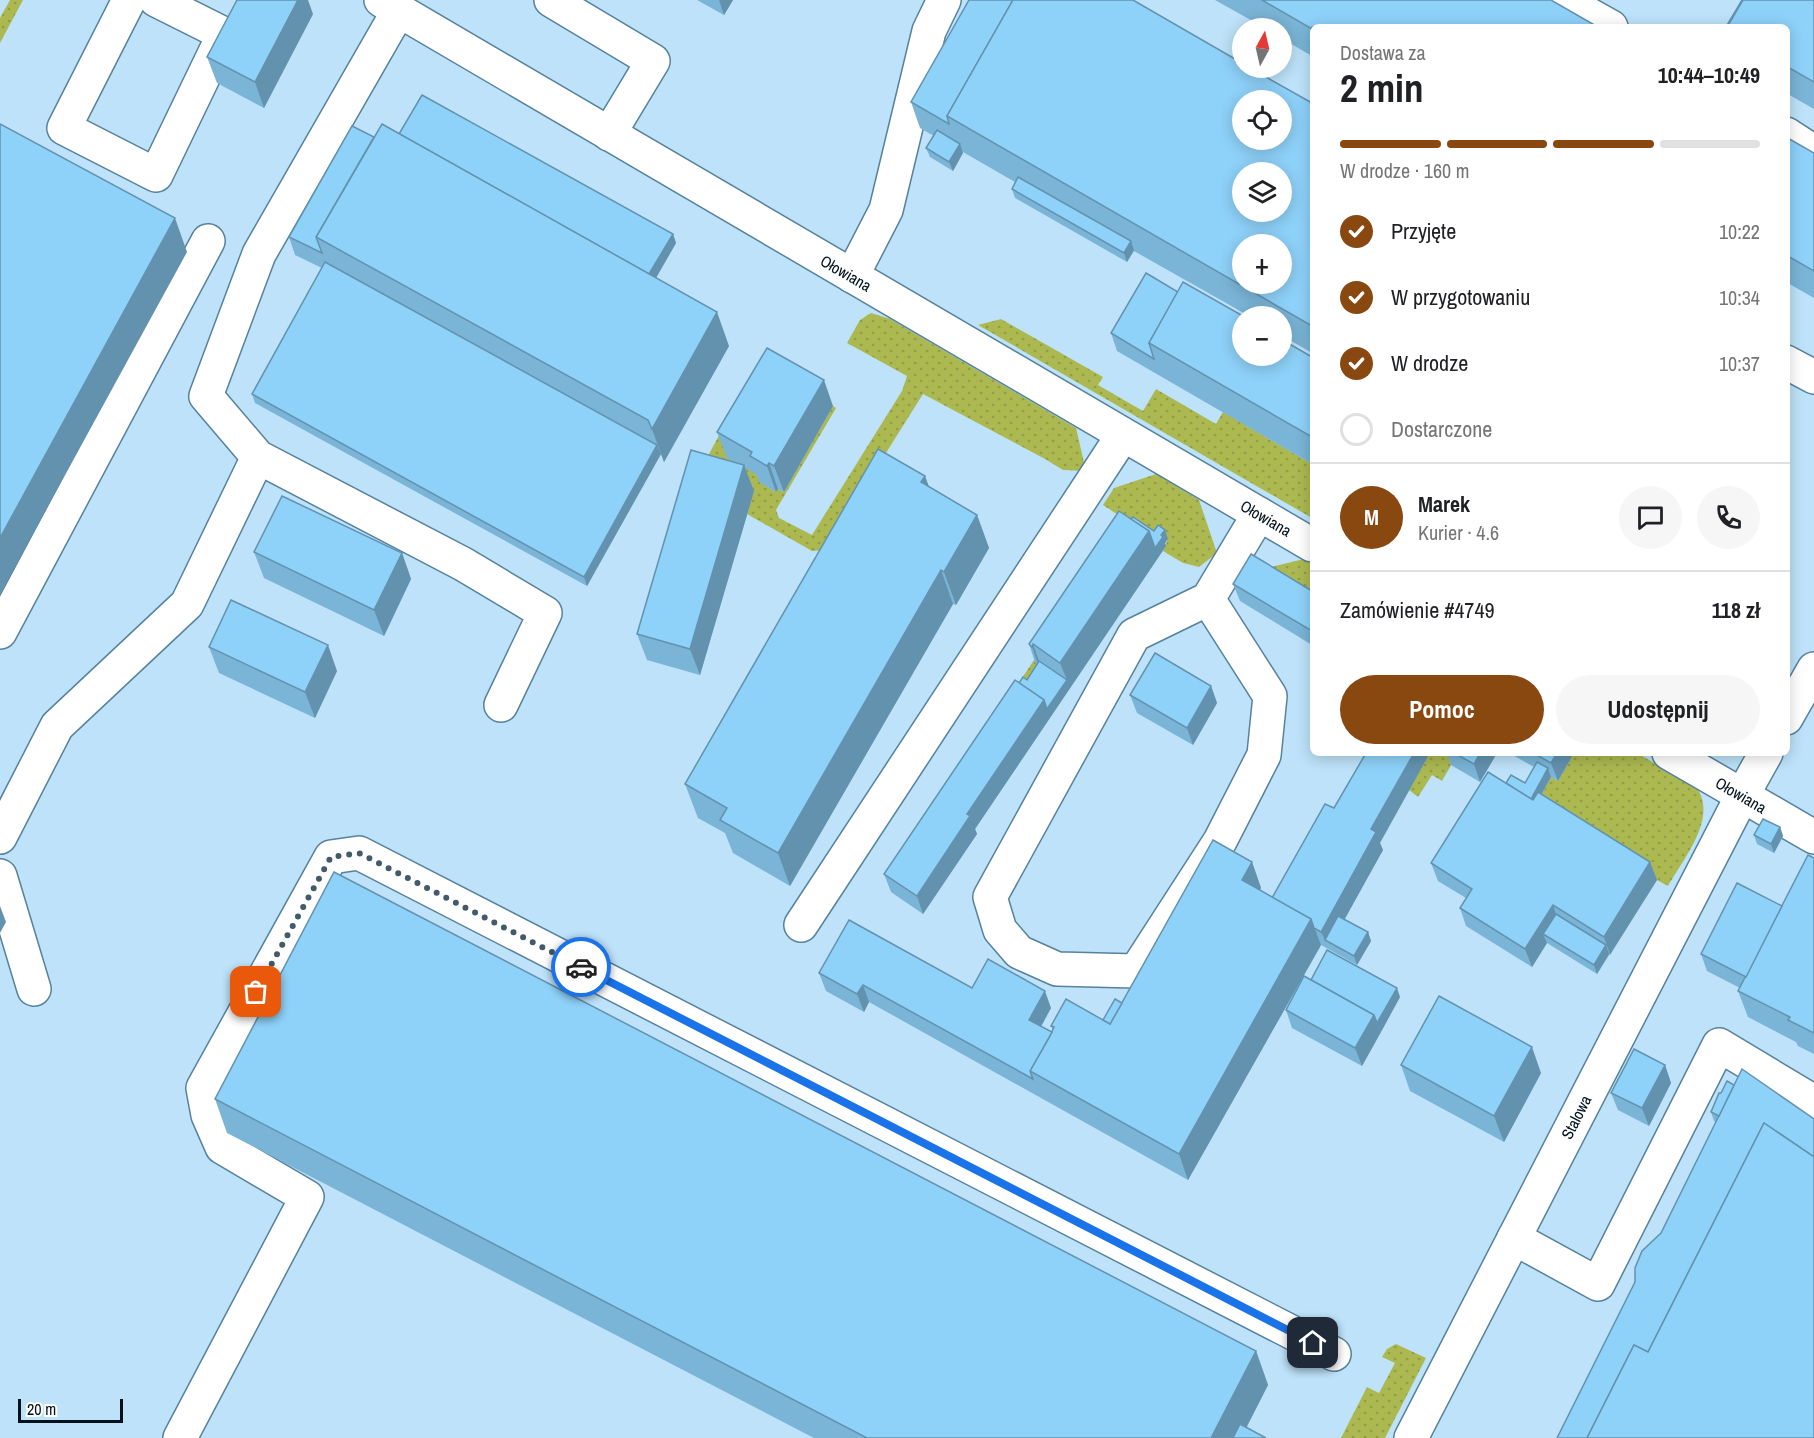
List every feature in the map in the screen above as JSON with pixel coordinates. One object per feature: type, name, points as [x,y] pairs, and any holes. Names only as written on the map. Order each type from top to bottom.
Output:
[{"type":"street","points":[[129,0],[64,128],[156,175],[224,34],[156,0]]},
{"type":"street","points":[[551,0],[653,61],[609,134]]},
{"type":"street","points":[[852,276],[886,210],[929,30],[944,0]]},
{"type":"street","points":[[1563,0],[1606,24]]},
{"type":"street","points":[[390,5],[259,254],[206,396],[258,457],[463,564],[545,613],[501,705]]},
{"type":"street","name":"Ołowiana","points":[[390,5],[1310,544]]},
{"type":"street","points":[[1790,137],[1814,152]]},
{"type":"street","points":[[0,632],[208,241]]},
{"type":"street","points":[[1790,364],[1814,377]]},
{"type":"street","points":[[801,925],[1123,435]]},
{"type":"street","points":[[0,837],[57,726],[187,604],[258,457]]},
{"type":"street","points":[[1208,599],[1270,696],[1264,755],[1220,841],[1136,971],[1058,969],[1019,952],[1000,930],[990,897],[1134,635],[1208,599],[1259,514]]},
{"type":"street","points":[[1790,711],[1814,669]]},
{"type":"street","name":"Ołowiana","points":[[1674,756],[1814,837]]},
{"type":"street","name":"Stalowa","points":[[1411,1438],[1764,756]]},
{"type":"street","points":[[180,1438],[307,1197],[222,1147],[208,1114],[203,1088],[331,857],[359,853],[1334,1354]]},
{"type":"street","points":[[0,876],[34,989]]},
{"type":"street","points":[[1514,1239],[1599,1284],[1719,1045],[1814,1102]]},
{"type":"green space","points":[[10,0],[23,0],[0,43],[0,18]]},
{"type":"green space","points":[[871,313],[890,319],[1076,428],[1086,471],[1063,470],[923,394],[825,550],[812,551],[747,514],[753,491],[700,475],[722,430],[762,478],[760,482],[776,492],[778,489],[784,492],[833,406],[836,408],[776,510],[779,518],[812,535],[902,391],[907,376],[847,343],[860,320]]},
{"type":"green space","points":[[1001,319],[1103,377],[1098,385],[1143,411],[1156,389],[1216,424],[1223,412],[1310,463],[1310,517],[978,325]]},
{"type":"green space","points":[[1156,474],[1199,500],[1217,553],[1199,567],[1183,563],[1163,551],[1168,539],[938,806],[1126,520],[1103,505],[1114,488]]},
{"type":"green space","points":[[1304,559],[1310,563],[1310,604],[1259,570]]},
{"type":"green space","points":[[1428,756],[1456,756],[1442,781],[1432,775],[1418,797],[1409,790]]},
{"type":"green space","points":[[1572,756],[1642,756],[1696,787],[1702,799],[1701,824],[1690,851],[1668,886],[1531,812],[1551,777],[1558,781]]},
{"type":"green space","points":[[1396,1344],[1426,1358],[1385,1438],[1341,1438],[1367,1387],[1379,1393],[1395,1363],[1382,1357],[1387,1349]]},
{"type":"building","points":[[237,0],[298,0],[255,82],[207,57]]},
{"type":"building","points":[[969,0],[1013,0],[947,116],[949,124],[911,102]]},
{"type":"building","points":[[1013,0],[1133,0],[1232,57],[1232,78],[1268,78],[1289,90],[1232,90],[1232,150],[1292,150],[1292,92],[1310,102],[1310,325],[1292,314],[1292,306],[1277,306],[1256,294],[1292,294],[1292,234],[1232,234],[1232,280],[947,116]]},
{"type":"building","points":[[1262,0],[1551,0],[1593,24],[1310,24],[1310,28]]},
{"type":"building","points":[[1743,0],[1814,0],[1814,82],[1790,68],[1790,24],[1729,24]]},
{"type":"building","points":[[422,95],[673,234],[649,274],[399,134]]},
{"type":"building","points":[[0,124],[175,218],[0,538]]},
{"type":"building","points":[[382,124],[717,312],[652,429],[648,420],[316,237]]},
{"type":"building","points":[[352,126],[374,137],[316,237],[322,253],[289,237]]},
{"type":"building","points":[[937,130],[960,144],[949,162],[926,148]]},
{"type":"building","points":[[1790,139],[1814,153],[1814,271],[1790,257]]},
{"type":"building","points":[[1018,177],[1131,241],[1124,253],[1012,189]]},
{"type":"building","points":[[325,262],[657,445],[584,577],[252,394]]},
{"type":"building","points":[[1146,273],[1178,292],[1149,343],[1154,359],[1111,333]]},
{"type":"building","points":[[1183,282],[1232,310],[1232,366],[1292,366],[1292,345],[1310,356],[1310,436],[1149,343]]},
{"type":"building","points":[[767,348],[824,380],[774,466],[769,463],[767,466],[750,456],[752,452],[717,432]]},
{"type":"building","points":[[878,449],[925,476],[921,482],[977,515],[944,572],[941,570],[778,853],[720,820],[727,808],[685,784]]},
{"type":"building","points":[[691,450],[744,465],[690,649],[637,634]]},
{"type":"building","points":[[282,496],[402,553],[374,610],[254,552]]},
{"type":"building","points":[[1119,511],[1149,531],[1060,663],[1033,644],[1032,647],[1029,644]]},
{"type":"building","points":[[1133,517],[1154,531],[1158,525],[1165,530],[1155,548],[1149,531],[1131,519]]},
{"type":"building","points":[[1251,554],[1310,590],[1310,630],[1233,584]]},
{"type":"building","points":[[231,600],[328,645],[305,692],[209,647]]},
{"type":"building","points":[[1155,653],[1211,686],[1187,728],[1130,695]]},
{"type":"building","points":[[1039,661],[1067,680],[1047,709],[1044,700],[1019,683],[1023,677],[1027,680]]},
{"type":"building","points":[[1015,680],[1044,700],[967,814],[970,816],[917,896],[884,874]]},
{"type":"building","points":[[1364,756],[1412,756],[1371,829],[1376,832],[1321,932],[1314,928],[1311,919],[1272,898],[1325,804],[1334,808]]},
{"type":"building","points":[[1459,756],[1478,756],[1474,764]]},
{"type":"building","points":[[1538,756],[1555,756],[1551,763]]},
{"type":"building","points":[[1537,762],[1548,768],[1531,799],[1506,783],[1511,775],[1525,783]]},
{"type":"building","points":[[1488,772],[1533,800],[1538,792],[1650,862],[1604,937],[1553,905],[1525,949],[1460,908],[1472,889],[1431,863]]},
{"type":"building","points":[[1763,819],[1780,827],[1771,844],[1754,835]]},
{"type":"building","points":[[1213,840],[1252,862],[1242,880],[1311,919],[1179,1154],[1030,1071],[1050,1036],[1054,1027],[1051,1026],[1066,999],[1110,1024]]},
{"type":"building","points":[[1808,855],[1814,858],[1814,1033],[1788,1020],[1790,1017],[1738,991]]},
{"type":"building","points":[[334,872],[1256,1351],[1211,1438],[867,1438],[215,1099]]},
{"type":"building","points":[[1737,883],[1782,906],[1746,977],[1701,954]]},
{"type":"building","points":[[1556,914],[1606,945],[1594,965],[1543,934]]},
{"type":"building","points":[[1338,916],[1368,932],[1354,956],[1325,940]]},
{"type":"building","points":[[849,920],[972,988],[988,959],[1045,991],[1029,1020],[1052,1032],[1030,1071],[1033,1079],[863,985],[857,994],[819,973]]},
{"type":"building","points":[[1327,950],[1397,988],[1377,1023],[1374,1015],[1311,980]]},
{"type":"building","points":[[1304,976],[1374,1015],[1355,1048],[1286,1010]]},
{"type":"building","points":[[1439,996],[1532,1047],[1494,1116],[1401,1065]]},
{"type":"building","points":[[1115,999],[1122,1003],[1110,1024],[1103,1020]]},
{"type":"building","points":[[1634,1049],[1665,1065],[1642,1108],[1611,1093]]},
{"type":"building","points":[[1742,1069],[1814,1119],[1814,1157],[1764,1123],[1648,1352],[1634,1345],[1587,1438],[1557,1438],[1635,1282],[1635,1268],[1642,1251],[1661,1233]]},
{"type":"building","points":[[1727,1081],[1734,1085],[1719,1116],[1711,1112]]},
{"type":"building","points":[[1764,1123],[1814,1157],[1814,1438],[1587,1438],[1634,1345],[1648,1352]]},
{"type":"building","points":[[1240,1424],[1266,1438],[1233,1438]]},
{"type":"way so far","points":[[256,992],[331,857],[359,853],[581,967]]},
{"type":"route","points":[[581,967],[1313,1343]]}]
